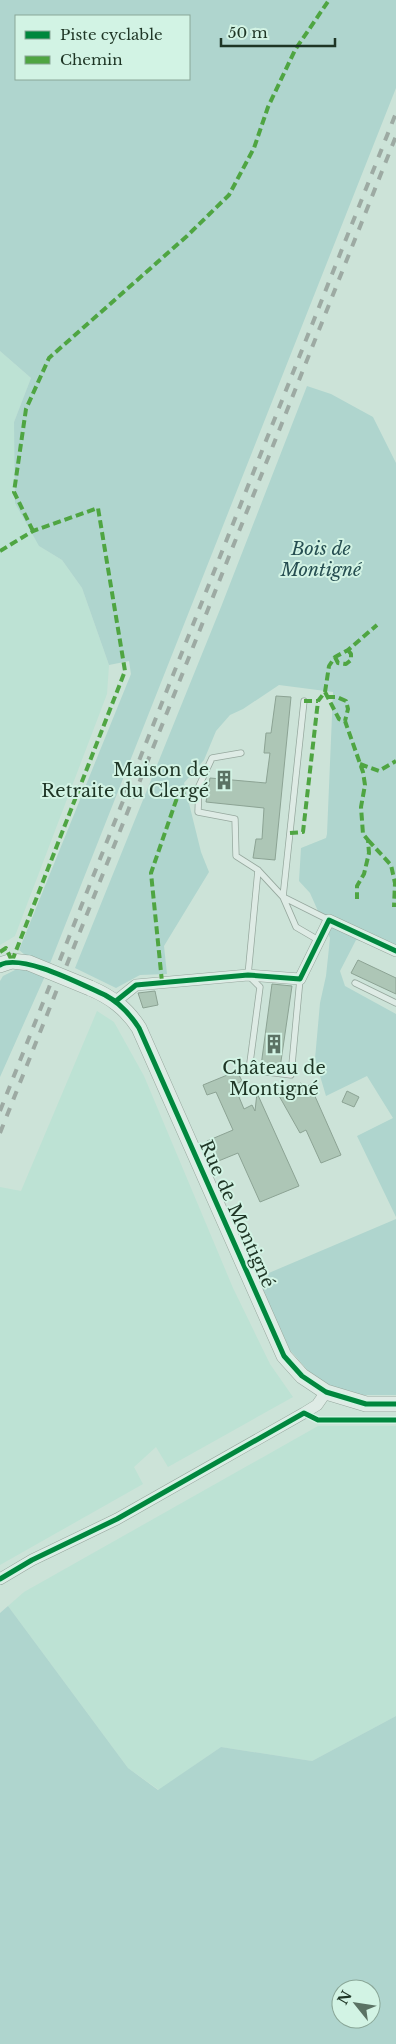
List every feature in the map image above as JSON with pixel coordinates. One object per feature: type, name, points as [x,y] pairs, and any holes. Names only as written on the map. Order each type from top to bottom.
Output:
[{"type":"street","points":[[116,1002],[136,985],[248,975],[300,979],[329,920],[396,951]]},
{"type":"street","name":"Rue de Montigné","points":[[0,966],[12,961],[28,963],[90,988],[116,1002],[132,1017],[140,1028],[284,1356],[302,1376],[326,1392],[366,1404],[396,1404]]},
{"type":"street","points":[[0,1579],[32,1560],[117,1519],[317,1405],[326,1392]]},
{"type":"lane","points":[[283,897],[304,701]]},
{"type":"lane","points":[[240,753],[212,758],[199,786],[198,812],[235,819],[236,856],[258,870],[283,897],[296,927],[320,941]]},
{"type":"lane","points":[[258,870],[248,975],[260,987],[249,1070],[291,1075],[300,979]]},
{"type":"lane","points":[[283,897],[329,920]]},
{"type":"lane","points":[[355,983],[396,1003]]},
{"type":"green space","points":[[0,0],[396,0],[396,88],[49,966],[30,959],[19,950],[131,674],[129,661],[109,665],[82,588],[62,560],[39,546],[15,503],[14,422],[31,378],[0,351]]},
{"type":"green space","points":[[0,351],[31,378],[14,422],[39,546],[62,560],[82,588],[109,665],[107,694],[15,936],[0,945]]},
{"type":"green space","name":"Bois de Montigné","points":[[307,386],[331,394],[373,417],[396,463],[396,946],[356,940],[340,971],[345,986],[396,1014],[396,1217],[357,1136],[393,1118],[367,1076],[326,1096],[315,1059],[320,1003],[326,976],[330,938],[310,893],[299,881],[301,848],[326,838],[327,834],[333,692],[279,685],[243,709],[230,715],[216,731],[204,760],[184,783],[201,852],[209,872],[164,946],[167,974],[140,975],[116,988],[75,968],[221,607]]},
{"type":"green space","points":[[17,969],[26,969],[45,976],[0,1077],[0,981],[3,976]]},
{"type":"green space","points":[[97,1011],[114,1022],[144,1076],[233,1288],[270,1364],[293,1397],[168,1467],[156,1447],[134,1467],[143,1484],[0,1565],[0,1187],[21,1191]]},
{"type":"green space","points":[[396,1219],[396,1395],[359,1395],[317,1381],[290,1350],[257,1278]]},
{"type":"green space","points":[[318,1426],[396,1426],[396,1716],[312,1761],[221,1747],[159,1790],[128,1768],[8,1606],[24,1592]]},
{"type":"green space","points":[[8,1606],[128,1768],[158,1790],[221,1747],[312,1761],[396,1716],[396,2044],[0,2044],[0,1613]]},
{"type":"building","name":"Maison de Retraite du Clergé","points":[[276,696],[291,697],[275,860],[253,858],[256,839],[262,839],[264,808],[206,802],[210,778],[266,783],[270,753],[264,753],[266,733],[271,733]]},
{"type":"building","points":[[358,960],[396,978],[396,994],[351,973]]},
{"type":"building","points":[[272,984],[292,986],[280,1068],[261,1066]]},
{"type":"building","points":[[155,991],[158,1005],[143,1008],[138,993]]},
{"type":"building","points":[[237,1071],[242,1081],[234,1085],[244,1109],[252,1105],[255,1111],[257,1093],[299,1186],[260,1202],[238,1153],[216,1162],[207,1141],[233,1130],[216,1092],[207,1095],[203,1085]]},
{"type":"building","points":[[301,1083],[303,1087],[310,1085],[341,1155],[321,1163],[306,1130],[300,1133],[278,1094]]},
{"type":"building","points":[[347,1091],[359,1097],[354,1107],[342,1102]]},
{"type":"railway","points":[[0,1111],[396,113]]},
{"type":"railway","points":[[0,1133],[396,136]]},
{"type":"marked path","points":[[33,531],[14,492],[26,409],[49,358],[187,236],[229,195],[254,148],[268,107],[295,50],[329,0]]},
{"type":"marked path","points":[[0,551],[33,531],[98,508],[125,671],[12,961]]},
{"type":"marked path","points":[[290,833],[303,832],[318,701],[325,692],[329,666],[335,657],[348,650],[377,625]]},
{"type":"marked path","points":[[335,657],[338,663],[346,664],[351,660],[351,654],[348,650]]},
{"type":"marked path","points":[[325,692],[339,719],[345,721],[363,772],[365,785],[361,807],[363,834],[368,840],[369,853],[364,874],[357,886],[357,899]]},
{"type":"marked path","points":[[327,697],[337,697],[346,701],[348,709],[345,721]]},
{"type":"marked path","points":[[304,701],[318,701]]},
{"type":"marked path","points":[[360,764],[379,771],[396,761]]},
{"type":"marked path","points":[[162,982],[151,873],[178,795],[199,786]]},
{"type":"marked path","points":[[368,840],[391,865],[395,883],[394,907]]},
{"type":"marked path","points":[[0,952],[6,948],[12,961]]},
{"type":"cycle path","points":[[116,1001],[136,985],[248,975],[300,979],[329,920],[396,951]]},
{"type":"cycle path","points":[[0,965],[10,962],[37,967],[105,995],[120,1005],[139,1028],[284,1356],[302,1376],[326,1392],[366,1404],[396,1404]]},
{"type":"cycle path","points":[[0,1579],[32,1560],[117,1519],[304,1413],[318,1420],[396,1420]]},
{"type":"place","name":"Maison de Retraite du Clergé","points":[[224,780]]},
{"type":"place","name":"Château de Montigné","points":[[274,1044]]}]
